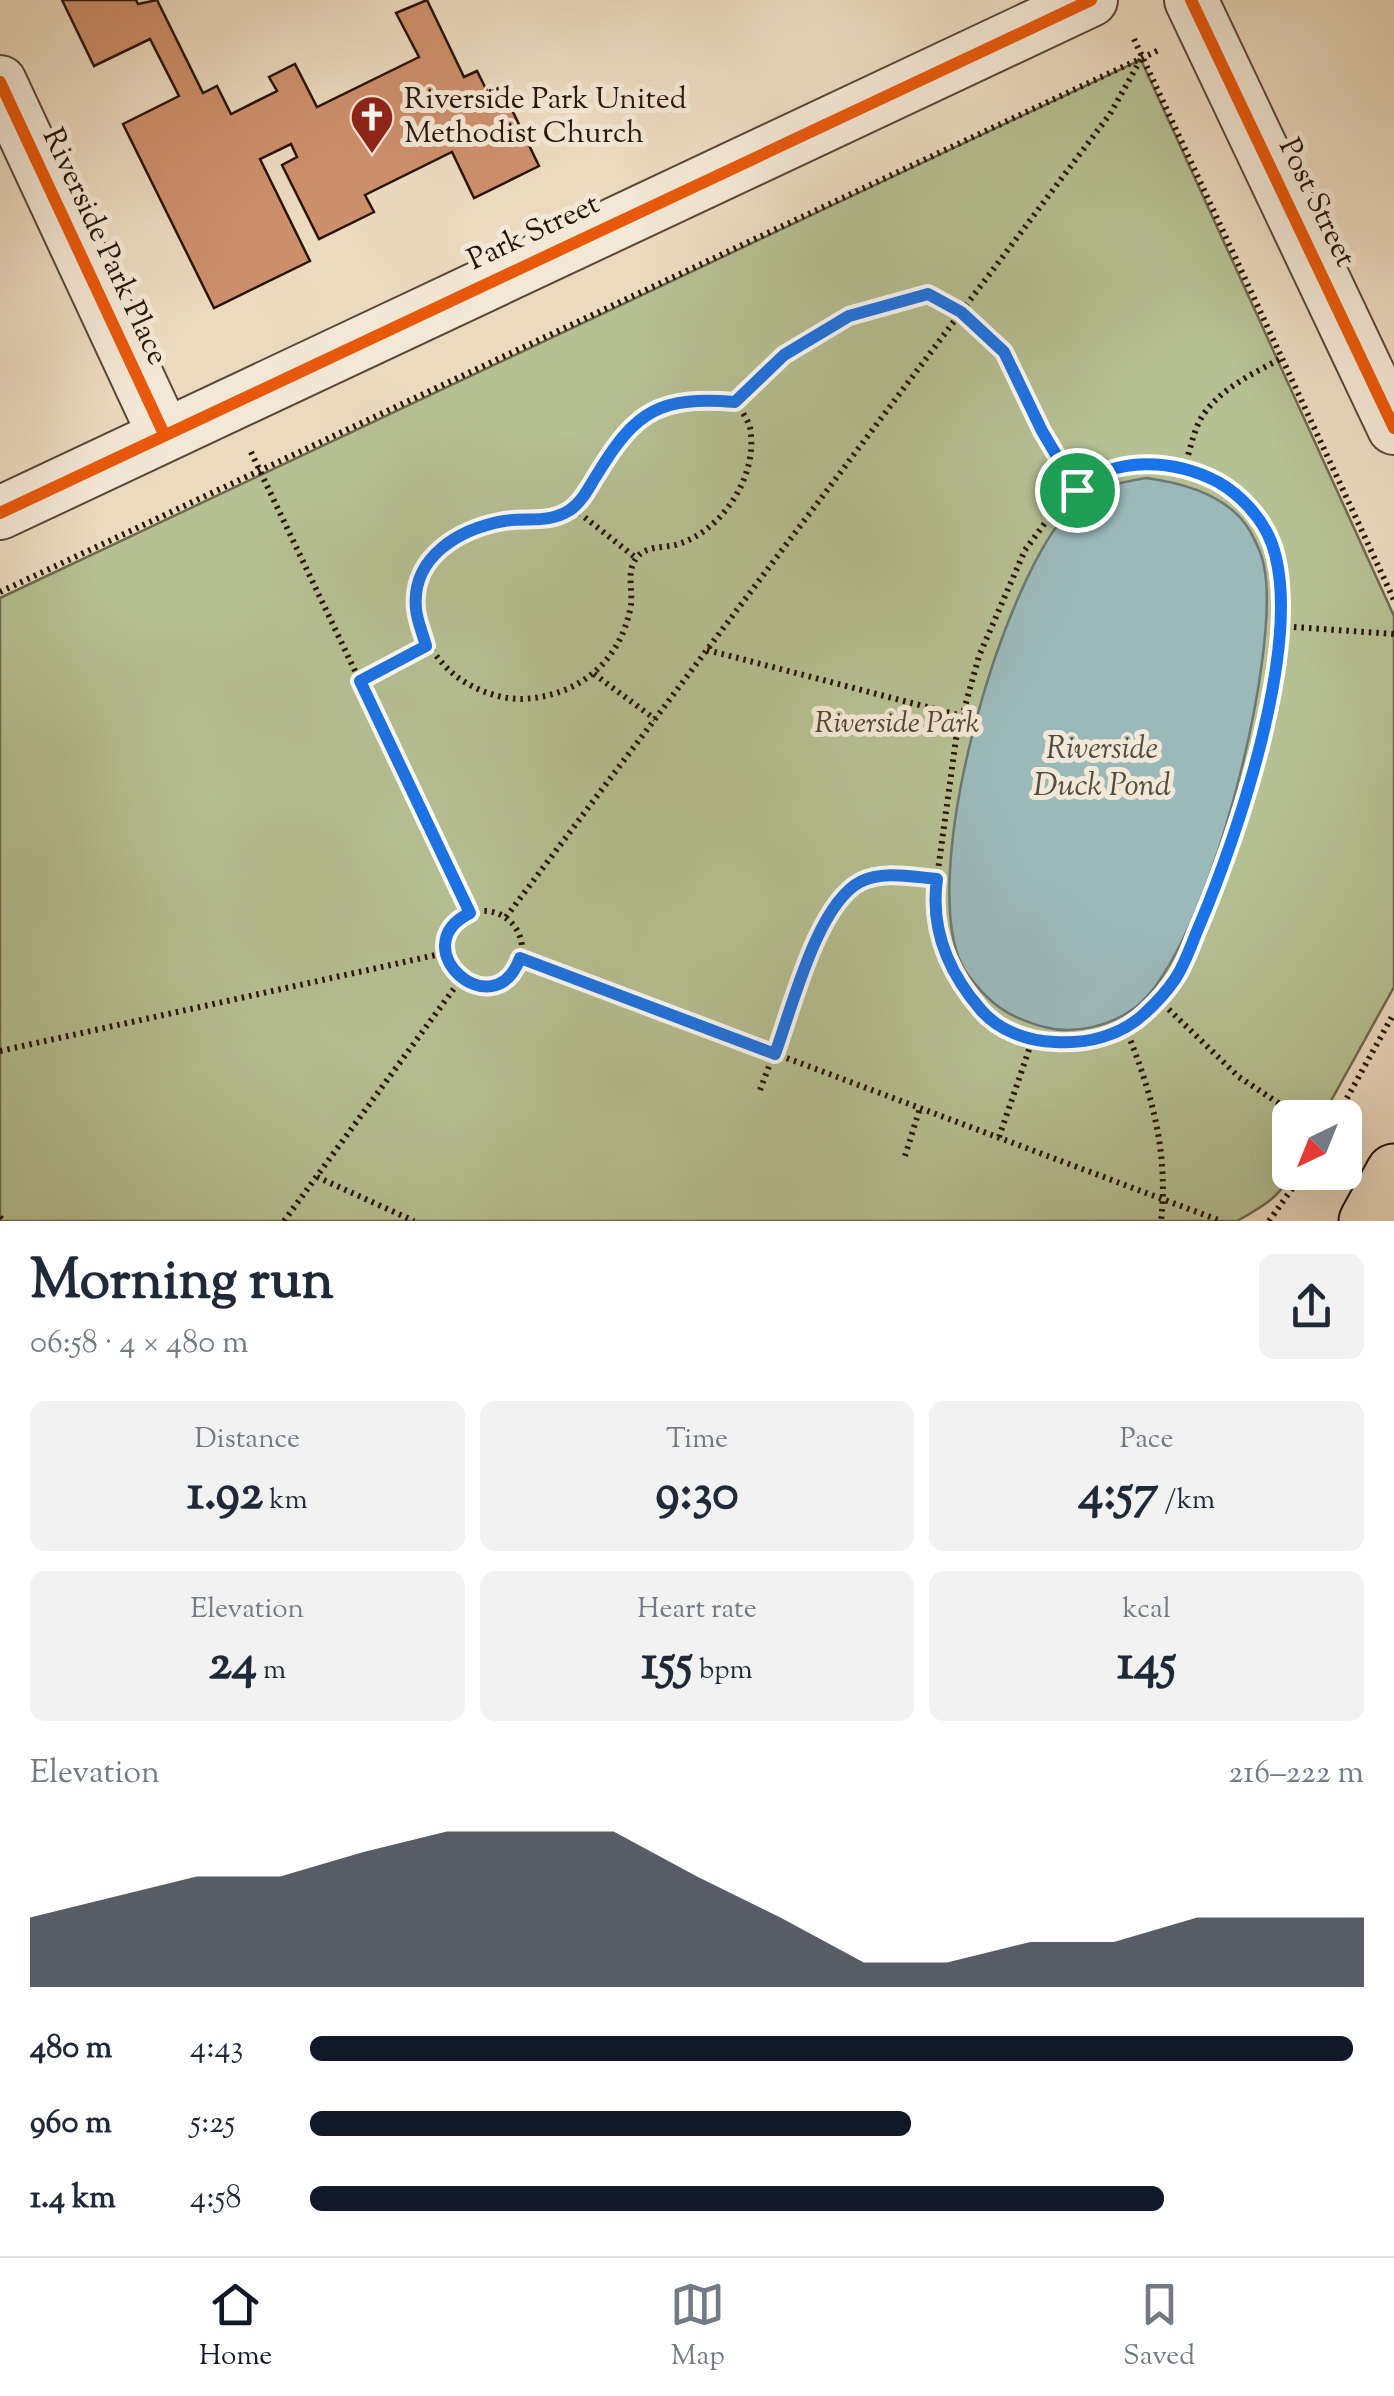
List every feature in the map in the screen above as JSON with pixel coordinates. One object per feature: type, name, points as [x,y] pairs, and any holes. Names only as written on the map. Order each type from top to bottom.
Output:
[{"type":"main road","points":[[1367,1221],[1394,1172]]},
{"type":"street","name":"Park Street","points":[[0,513],[1091,0]]},
{"type":"street","name":"Post Street","points":[[1191,0],[1394,428]]},
{"type":"street","name":"Riverside Park Place","points":[[0,82],[164,434]]},
{"type":"path","points":[[1134,39],[1394,600]]},
{"type":"path","points":[[0,592],[1159,50]]},
{"type":"path","points":[[506,917],[1110,114],[1142,57]]},
{"type":"path","points":[[735,402],[750,425],[750,453],[743,482],[723,513],[700,535],[648,549],[636,558],[630,574],[632,602],[622,639],[594,674],[558,695],[517,699],[476,689],[450,672],[426,646],[416,609],[418,576],[437,551],[464,531],[506,520],[546,520],[572,508],[630,425],[664,404],[701,399],[735,402],[784,355],[849,316],[928,294],[961,312],[1004,352],[1042,431],[1077,490]]},
{"type":"path","points":[[1184,470],[1199,422],[1213,402],[1245,377],[1282,358]]},
{"type":"path","points":[[251,452],[470,913]]},
{"type":"path","points":[[1130,464],[1172,464],[1219,483],[1251,508],[1272,543],[1280,587],[1278,647],[1253,781],[1218,881],[1177,977],[1144,1015],[1114,1035],[1071,1043],[1032,1041],[984,1014],[958,979],[938,937],[937,879],[956,739],[979,656],[1025,550],[1054,511],[1077,490],[1085,481],[1130,464]]},
{"type":"path","points":[[572,508],[636,558]]},
{"type":"path","points":[[1279,626],[1394,634]]},
{"type":"path","points":[[360,681],[426,646]]},
{"type":"path","points":[[707,650],[962,716]]},
{"type":"path","points":[[594,674],[655,719]]},
{"type":"path","points":[[760,1090],[826,916],[843,894],[862,880],[890,874],[937,879]]},
{"type":"path","points":[[483,910],[506,917],[518,932],[520,958],[513,974],[494,985],[472,985],[448,964],[445,952],[449,933],[470,913],[483,910]]},
{"type":"path","points":[[0,1051],[445,952]]},
{"type":"path","points":[[520,958],[1221,1221]]},
{"type":"path","points":[[284,1221],[461,978]]},
{"type":"path","points":[[1158,999],[1240,1077],[1274,1100]]},
{"type":"path","points":[[1346,1100],[1394,1013]]},
{"type":"path","points":[[1125,1027],[1146,1076],[1160,1130],[1164,1199],[1161,1221]]},
{"type":"path","points":[[999,1138],[1032,1041]]},
{"type":"path","points":[[905,1156],[920,1108]]},
{"type":"path","points":[[317,1177],[414,1221]]},
{"type":"path","points":[[1268,1221],[1291,1190]]},
{"type":"green space","name":"Riverside Park","points":[[1142,62],[1394,616],[1394,987],[1331,1100],[1272,1100],[1272,1190],[1281,1190],[1237,1221],[0,1221],[0,598]]},
{"type":"water","name":"Riverside Duck Pond","points":[[1146,478],[1190,487],[1218,500],[1241,519],[1258,548],[1264,566],[1267,608],[1250,730],[1213,866],[1189,927],[1163,975],[1136,1007],[1115,1019],[1080,1029],[1044,1027],[999,1007],[966,972],[952,931],[950,873],[958,804],[973,730],[995,658],[1021,592],[1048,539],[1076,504],[1092,493]]},
{"type":"building","name":"Riverside Park United Methodist Church","points":[[62,0],[136,0],[138,4],[157,0],[203,93],[217,86],[231,114],[277,91],[269,77],[295,64],[317,107],[419,57],[396,13],[427,0],[464,77],[477,71],[488,93],[501,87],[539,166],[474,198],[452,152],[365,195],[374,212],[319,239],[282,165],[297,157],[291,144],[260,159],[310,261],[214,308],[123,124],[179,96],[150,39],[94,66]]},
{"type":"cycle path","points":[[0,513],[1091,0]]},
{"type":"cycle path","points":[[1191,0],[1394,428]]},
{"type":"cycle path","points":[[0,82],[164,434]]},
{"type":"place","name":"Riverside Park United Methodist Church","points":[[372,155]]},
{"type":"route","points":[[928,294],[961,312],[1004,352],[1042,431],[1077,490],[1085,481],[1130,464],[1172,464],[1219,483],[1251,508],[1272,543],[1280,587],[1278,647],[1253,781],[1218,881],[1177,977],[1144,1015],[1114,1035],[1071,1043],[1032,1041],[1017,1035],[984,1014],[958,979],[938,937],[937,879],[890,874],[862,880],[843,894],[826,916],[775,1054],[520,958],[513,974],[483,987],[462,980],[448,964],[445,952],[449,933],[454,924],[470,913],[360,681],[426,646],[416,609],[418,576],[437,551],[464,531],[506,520],[546,520],[572,508],[630,425],[664,404],[701,399],[735,402],[784,355],[849,316],[928,294]]}]
